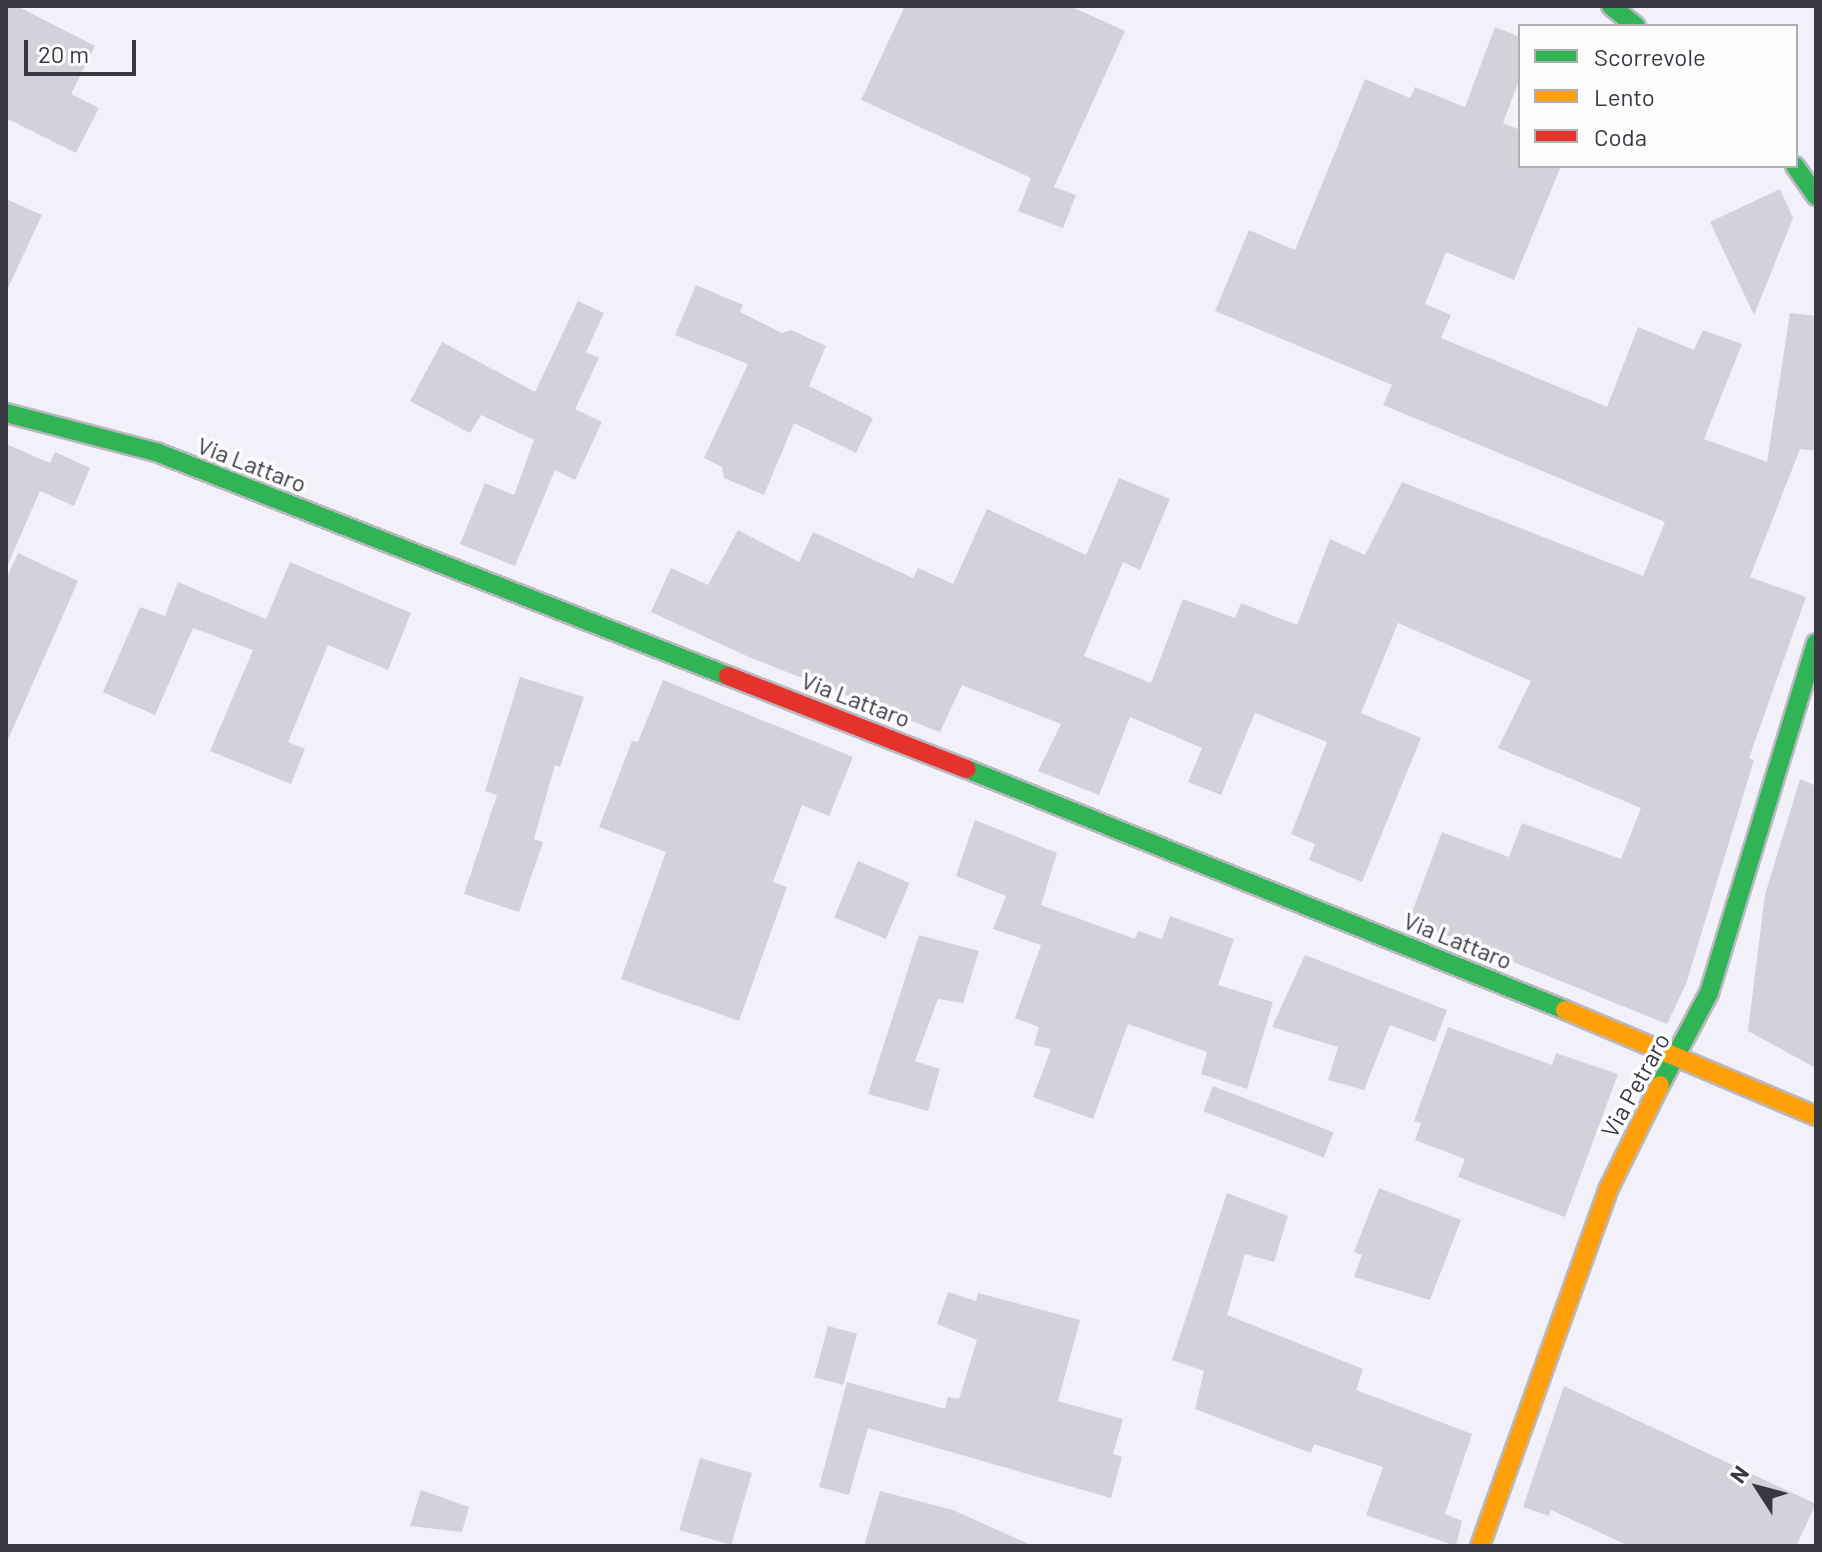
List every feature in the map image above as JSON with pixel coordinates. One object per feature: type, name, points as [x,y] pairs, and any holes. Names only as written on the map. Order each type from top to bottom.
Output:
[{"type":"street","points":[[1611,6],[1634,24]]},
{"type":"street","points":[[1796,168],[1816,196]]},
{"type":"street","name":"Via Lattaro","points":[[6,413],[156,452],[934,756],[1680,1056],[1816,1116]]},
{"type":"street","name":"Via Petraro","points":[[1480,1546],[1608,1190],[1645,1107],[1680,1056],[1709,993],[1816,643]]},
{"type":"building","points":[[6,6],[17,6],[95,46],[71,94],[99,108],[76,153],[6,118]]},
{"type":"building","points":[[905,6],[1070,6],[1125,31],[1054,187],[1076,195],[1063,228],[1018,211],[1031,178],[861,100]]},
{"type":"building","points":[[1495,27],[1518,36],[1518,83],[1503,123],[1518,129],[1518,168],[1560,168],[1514,280],[1446,252],[1425,304],[1451,315],[1441,338],[1607,407],[1638,327],[1694,350],[1703,330],[1742,344],[1704,439],[1767,462],[1790,313],[1816,316],[1816,451],[1800,449],[1750,577],[1806,597],[1749,758],[1754,760],[1686,984],[1667,1024],[1409,920],[1442,832],[1509,857],[1522,823],[1621,859],[1641,808],[1498,748],[1531,681],[1398,623],[1361,713],[1421,738],[1362,882],[1309,860],[1315,844],[1291,834],[1327,742],[1255,713],[1221,795],[1188,782],[1202,748],[1130,717],[1099,795],[1038,771],[1061,724],[962,685],[940,732],[751,658],[651,612],[671,568],[708,585],[738,530],[799,562],[813,532],[913,578],[918,568],[953,584],[987,509],[1086,555],[1119,478],[1170,499],[1140,570],[1123,562],[1084,656],[1151,683],[1183,599],[1235,618],[1241,603],[1297,625],[1330,539],[1365,555],[1402,482],[1643,576],[1665,522],[1383,405],[1392,385],[1215,311],[1249,230],[1295,250],[1365,79],[1410,98],[1415,87],[1465,107]]},
{"type":"building","points":[[1780,189],[1793,218],[1754,315],[1710,222]]},
{"type":"building","points":[[6,199],[42,215],[6,292]]},
{"type":"building","points":[[696,285],[743,305],[740,312],[782,333],[791,330],[826,346],[809,386],[873,418],[856,453],[794,423],[764,495],[724,478],[722,467],[704,458],[748,364],[675,335]]},
{"type":"building","points":[[578,301],[604,313],[586,352],[599,358],[575,409],[602,422],[575,480],[555,470],[515,566],[460,544],[485,483],[514,495],[534,440],[481,415],[470,433],[410,401],[442,342],[535,392]]},
{"type":"building","points":[[6,444],[50,463],[55,452],[90,468],[74,506],[40,491],[6,569]]},
{"type":"building","points":[[18,553],[78,581],[6,744],[6,579]]},
{"type":"building","points":[[290,562],[411,613],[388,670],[328,645],[288,742],[305,749],[291,784],[210,751],[253,650],[193,628],[155,715],[103,692],[140,607],[165,616],[178,582],[266,619]]},
{"type":"building","points":[[520,677],[584,697],[560,767],[555,765],[534,839],[543,842],[519,912],[464,894],[497,795],[485,791]]},
{"type":"building","points":[[663,680],[853,757],[829,816],[802,805],[773,882],[787,887],[739,1021],[621,979],[666,852],[599,827],[632,741],[638,742]]},
{"type":"building","points":[[1800,779],[1816,786],[1816,1068],[1748,1031],[1765,895]]},
{"type":"building","points":[[975,820],[1057,853],[1041,905],[1135,939],[1138,931],[1162,939],[1170,916],[1234,939],[1218,985],[1273,1002],[1247,1089],[1201,1074],[1207,1052],[1128,1024],[1093,1119],[1033,1097],[1051,1049],[1034,1045],[1039,1027],[1015,1018],[1041,945],[993,929],[1006,896],[956,876]]},
{"type":"building","points":[[858,861],[910,883],[886,939],[834,917]]},
{"type":"building","points":[[919,935],[979,951],[963,1003],[938,999],[915,1061],[940,1069],[928,1111],[868,1094]]},
{"type":"building","points":[[1305,955],[1447,1010],[1435,1042],[1390,1025],[1364,1090],[1328,1080],[1338,1047],[1272,1027]]},
{"type":"building","points":[[1448,1027],[1552,1065],[1556,1053],[1618,1074],[1565,1217],[1458,1177],[1465,1159],[1415,1140],[1421,1123],[1414,1121]]},
{"type":"building","points":[[1213,1086],[1333,1132],[1324,1157],[1203,1111]]},
{"type":"building","points":[[1379,1188],[1461,1220],[1430,1300],[1354,1277],[1362,1255],[1354,1252]]},
{"type":"building","points":[[1227,1193],[1288,1216],[1274,1262],[1245,1254],[1227,1315],[1363,1369],[1356,1390],[1472,1434],[1445,1514],[1462,1521],[1456,1546],[1366,1515],[1383,1467],[1314,1444],[1311,1453],[1195,1409],[1204,1371],[1172,1360]]},
{"type":"building","points":[[948,1292],[976,1301],[978,1293],[1080,1320],[1058,1401],[1123,1419],[1113,1454],[1122,1457],[1111,1498],[868,1428],[849,1495],[819,1487],[847,1382],[945,1409],[948,1397],[959,1399],[977,1340],[937,1324]]},
{"type":"building","points":[[828,1326],[857,1334],[843,1385],[814,1377]]},
{"type":"building","points":[[1564,1386],[1816,1504],[1796,1546],[1629,1546],[1551,1510],[1549,1516],[1523,1507]]},
{"type":"building","points":[[700,1458],[752,1473],[731,1545],[679,1530]]},
{"type":"building","points":[[421,1490],[469,1507],[462,1532],[410,1526]]},
{"type":"building","points":[[880,1491],[953,1510],[1033,1546],[864,1546]]},
{"type":"traffic: fast","points":[[1611,6],[1634,24]]},
{"type":"traffic: fast","points":[[1796,168],[1816,196]]},
{"type":"traffic: fast","points":[[6,413],[156,452],[728,676]]},
{"type":"traffic: fast","points":[[1660,1085],[1709,993],[1816,643]]},
{"type":"traffic: fast","points":[[967,769],[1565,1010]]},
{"type":"traffic: slow","points":[[1565,1010],[1816,1116]]},
{"type":"traffic: slow","points":[[1480,1546],[1608,1190],[1660,1085]]},
{"type":"traffic: jam","points":[[728,676],[967,769]]}]
